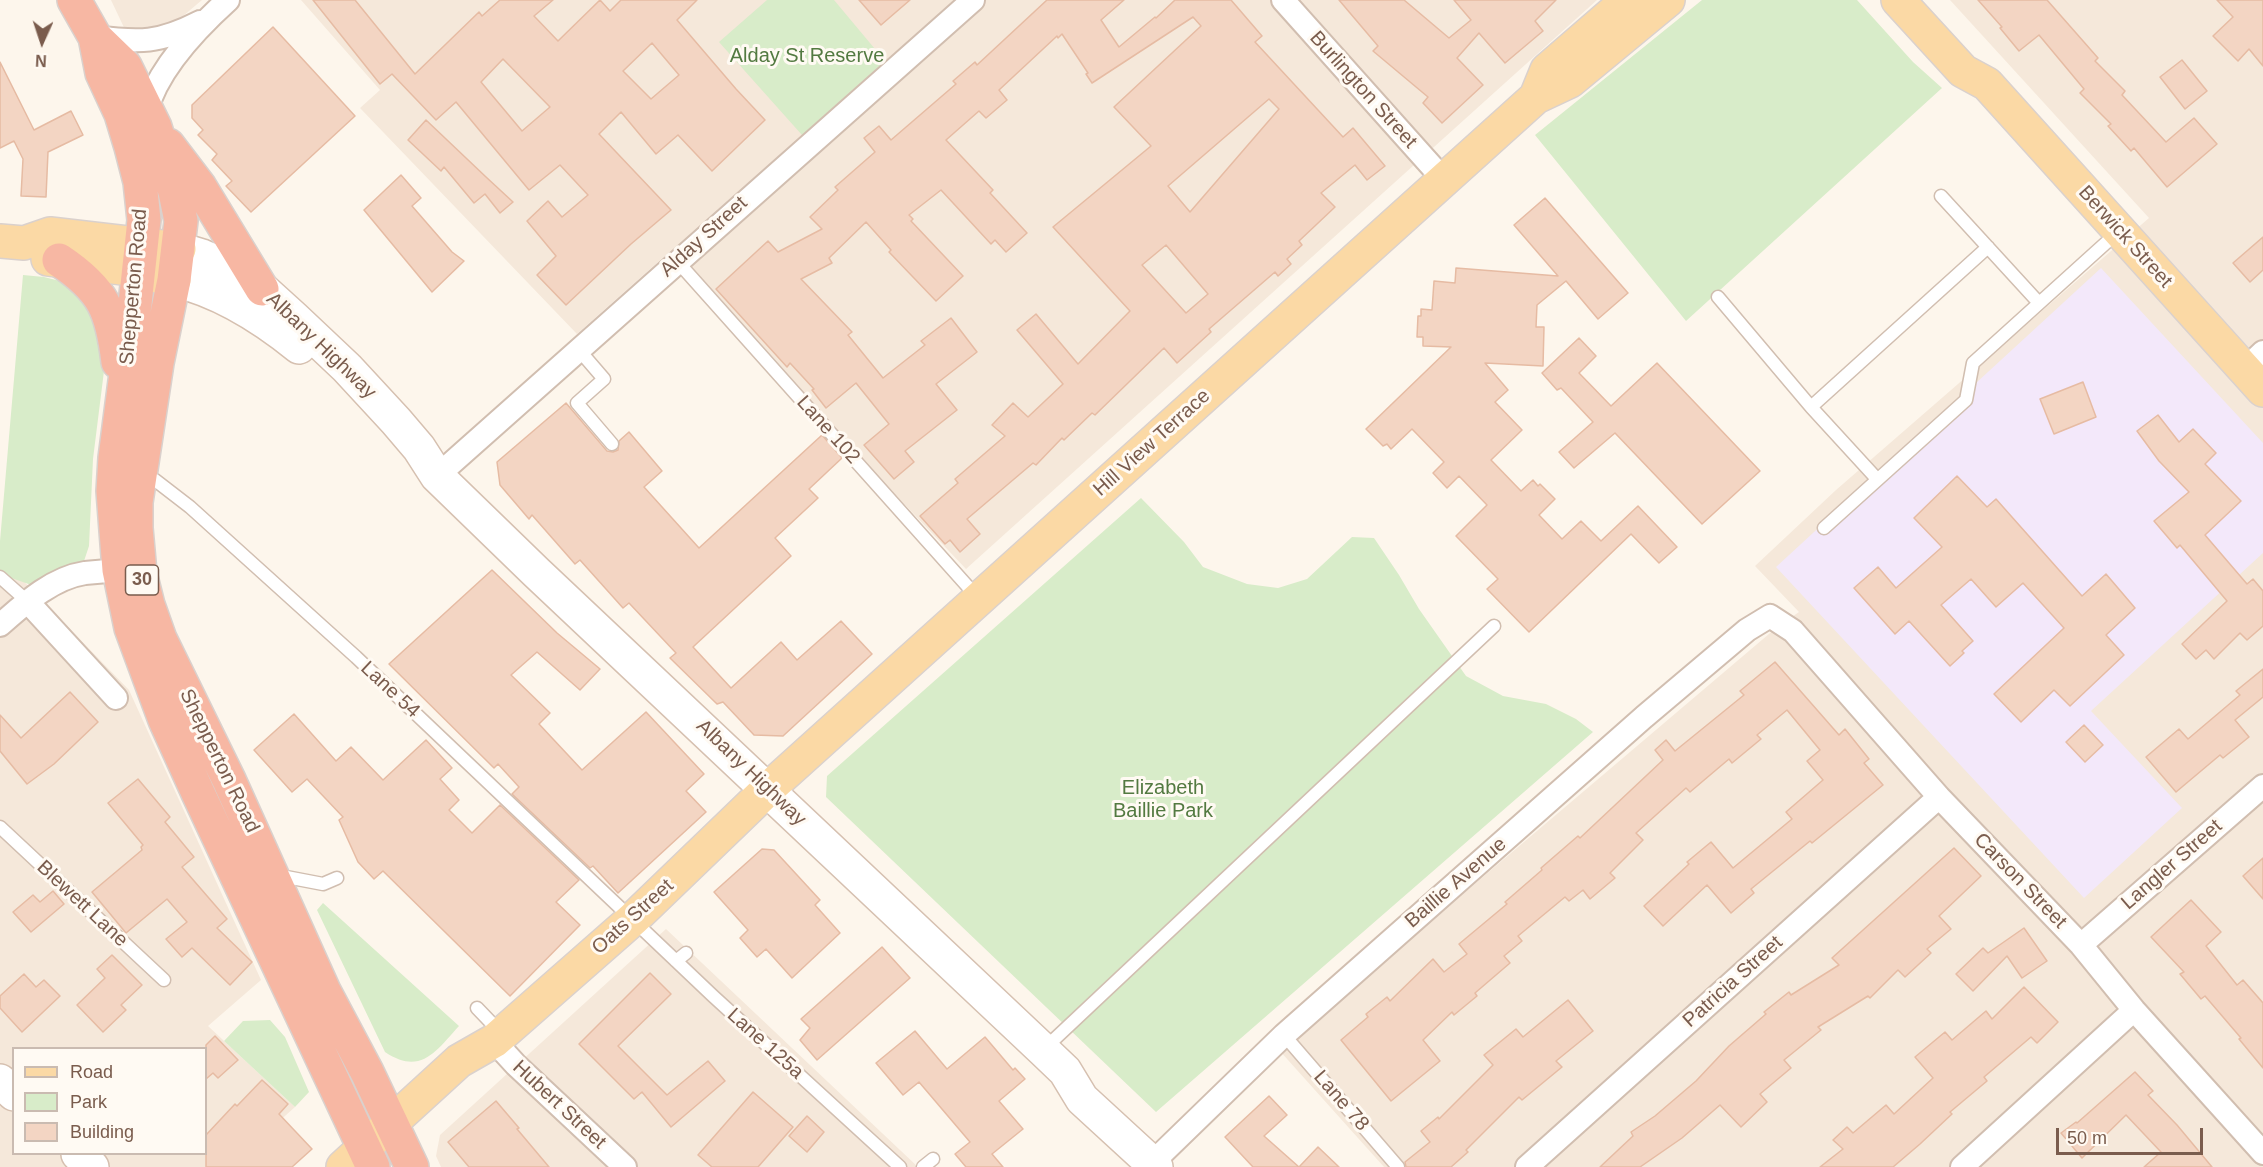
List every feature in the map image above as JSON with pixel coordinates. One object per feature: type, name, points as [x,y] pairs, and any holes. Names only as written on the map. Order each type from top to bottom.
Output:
[{"type":"highway","name":"30","points":[[75,0],[95,37]]},
{"type":"highway","name":"Shepperton Road","points":[[95,37],[125,66],[151,119],[177,201],[181,221],[176,265],[138,478],[136,528],[140,573],[148,605],[160,639],[229,780],[324,991],[401,1144]]},
{"type":"highway","name":"Shepperton Road","points":[[95,37],[102,73],[121,114],[140,183],[144,220],[113,491],[119,570],[131,628],[165,720],[360,1161]]},
{"type":"highway","points":[[151,119],[200,187],[262,289]]},
{"type":"highway","points":[[59,260],[89,283],[101,297],[109,312],[115,337],[122,403]]},
{"type":"main road","name":"Hill View Terrace","points":[[1536,97],[1547,70],[1628,0]]},
{"type":"main road","name":"Hill View Terrace","points":[[768,789],[1536,97],[1570,81],[1668,0]]},
{"type":"main road","name":"Berwick Street","points":[[1898,0],[1963,70],[1987,84],[2119,231],[2257,371]]},
{"type":"main road","name":"Berwick Street","points":[[1926,0],[1983,63],[1987,84]]},
{"type":"main road","points":[[12,242],[50,234],[140,258],[176,265]]},
{"type":"main road","points":[[12,242],[45,258],[59,260],[140,258]]},
{"type":"main road","name":"Albany Highway","points":[[176,265],[230,268],[262,289],[347,368],[419,448],[437,476],[536,572],[1054,1060],[1082,1099],[1163,1162]]},
{"type":"main road","name":"Albany Highway","points":[[176,265],[205,288],[283,334],[301,349],[406,461],[437,476]]},
{"type":"main road","name":"Oats Street","points":[[360,1161],[401,1144],[459,1061],[498,1038],[633,919],[768,789]]},
{"type":"main road","points":[[0,1081],[12,1092]]},
{"type":"main road","points":[[79,1155],[92,1167]]},
{"type":"street","points":[[151,119],[154,91],[169,66],[207,19],[228,0]]},
{"type":"street","name":"Alday Street","points":[[437,476],[973,0]]},
{"type":"street","name":"Burlington Street","points":[[1283,0],[1444,180]]},
{"type":"street","points":[[95,37],[132,42],[150,41],[169,37],[207,19]]},
{"type":"street","points":[[0,625],[27,601],[54,584],[83,573],[119,570]]},
{"type":"street","points":[[27,601],[116,698]]},
{"type":"street","name":"Carson Street","points":[[1770,616],[1793,631],[1939,797],[2082,945],[2134,1010],[2263,1153]]},
{"type":"street","name":"Baillie Avenue","points":[[1163,1162],[1284,1035],[1644,717],[1748,630],[1770,616]]},
{"type":"street","name":"Langler Street","points":[[2082,945],[2263,786]]},
{"type":"street","name":"Patricia Street","points":[[1527,1167],[1939,797]]},
{"type":"street","points":[[1962,1167],[2134,1010]]},
{"type":"street","name":"Hubert Street","points":[[498,1038],[516,1065],[625,1167]]},
{"type":"lane","points":[[1941,196],[2039,303]]},
{"type":"lane","points":[[1824,528],[1966,400],[1974,363],[2119,231]]},
{"type":"lane","points":[[1811,407],[1988,247]]},
{"type":"lane","name":"Lane 102","points":[[677,261],[978,599]]},
{"type":"lane","points":[[1718,297],[1811,407],[1877,479]]},
{"type":"lane","points":[[579,350],[604,380],[577,403],[612,444]]},
{"type":"lane","name":"Lane 54","points":[[138,478],[155,480],[190,507],[356,657],[633,919]]},
{"type":"lane","points":[[0,577],[27,601]]},
{"type":"lane","points":[[1054,1060],[1494,626]]},
{"type":"lane","name":"Blewett Lane","points":[[0,827],[164,980]]},
{"type":"lane","points":[[272,874],[323,884],[337,878]]},
{"type":"lane","name":"Lane 125a","points":[[633,919],[681,957],[900,1167]]},
{"type":"lane","points":[[477,1008],[498,1038]]},
{"type":"lane","name":"Lane 78","points":[[1284,1035],[1398,1167]]},
{"type":"shaded area","points":[[111,0],[202,0],[137,55]]},
{"type":"shaded area","points":[[301,0],[1597,0],[966,569],[667,254],[577,334],[360,108],[380,90]]},
{"type":"shaded area","points":[[1950,0],[2263,0],[2263,1167],[1384,1167],[1279,1050],[1776,628],[1799,612],[1755,566],[1836,490],[2149,218]]},
{"type":"shaded area","points":[[2101,268],[2263,443],[2263,553],[2091,711],[2182,808],[2084,898],[1776,567]]},
{"type":"shaded area","points":[[0,563],[8,565],[129,690],[261,980],[208,1026],[295,1107],[228,1167],[0,1167]]},
{"type":"shaded area","points":[[666,929],[918,1167],[441,1167],[436,1156],[440,1135]]},
{"type":"green space","name":"Alday St Reserve","points":[[767,0],[834,0],[885,61],[802,135],[719,42]]},
{"type":"green space","points":[[1702,0],[1857,0],[1913,62],[1942,88],[1686,321],[1535,135]]},
{"type":"green space","points":[[23,275],[68,283],[92,308],[105,363],[93,459],[89,546],[83,564],[37,587],[0,574],[0,541]]},
{"type":"green space","name":"Elizabeth Baillie Park","points":[[1141,498],[1184,542],[1203,567],[1247,584],[1278,588],[1307,579],[1352,537],[1374,538],[1419,609],[1466,676],[1503,696],[1546,704],[1576,719],[1593,732],[1156,1112],[826,797],[827,776]]},
{"type":"green space","points":[[323,903],[459,1026],[435,1052],[418,1061],[409,1062],[385,1052],[317,910]]},
{"type":"green space","points":[[270,1020],[285,1037],[309,1092],[295,1107],[224,1041],[243,1021]]},
{"type":"building","points":[[313,0],[355,0],[415,74],[479,12],[482,16],[500,0],[553,0],[534,16],[558,41],[600,0],[610,11],[621,0],[697,0],[677,20],[765,120],[712,171],[678,135],[656,154],[621,112],[599,134],[671,210],[566,305],[537,275],[556,256],[527,221],[548,201],[562,217],[588,195],[560,165],[529,190],[456,102],[436,120],[392,74],[380,84]],"holes":[[[652,43],[679,75],[651,99],[623,71]],[[503,59],[550,107],[522,131],[481,82]]]},
{"type":"building","points":[[859,0],[910,0],[881,25]]},
{"type":"building","points":[[1047,0],[1124,0],[1101,20],[1119,47],[1175,0],[1231,0],[1262,36],[1255,42],[1343,137],[1353,128],[1385,166],[1367,180],[1355,165],[1321,193],[1335,207],[1299,241],[1302,245],[1287,259],[1291,264],[1278,276],[1275,272],[1209,329],[1211,332],[1177,363],[1164,348],[1095,415],[1092,413],[1064,440],[1062,438],[1036,465],[1033,463],[967,519],[980,534],[960,552],[950,540],[945,544],[920,516],[958,483],[955,479],[1005,436],[992,425],[1013,403],[1028,417],[1063,384],[1017,330],[1036,314],[1078,364],[1130,311],[1053,227],[1151,146],[1114,107],[1201,26],[1193,17],[1092,83],[1086,74],[1088,73],[1062,34],[1058,38],[1057,36],[999,90],[1007,100],[986,118],[979,111],[946,140],[993,190],[990,193],[1027,233],[1006,252],[995,240],[991,244],[941,190],[909,215],[913,219],[911,221],[963,276],[936,301],[889,252],[891,250],[866,222],[829,258],[832,263],[801,279],[852,332],[848,335],[883,378],[925,345],[921,341],[951,318],[977,352],[936,384],[957,410],[905,451],[914,462],[894,479],[864,445],[889,424],[856,383],[826,408],[812,390],[814,389],[790,363],[787,367],[716,289],[768,241],[778,252],[822,229],[810,217],[838,190],[835,187],[875,152],[864,138],[879,126],[891,140],[956,84],[953,81],[975,62],[977,65]],"holes":[[[1269,99],[1279,109],[1190,212],[1168,186]],[[1166,245],[1208,294],[1186,313],[1142,265]]]},
{"type":"building","points":[[1339,0],[1404,0],[1449,38],[1471,20],[1454,0],[1556,0],[1535,21],[1543,31],[1505,63],[1479,33],[1457,58],[1483,85],[1442,123],[1423,103],[1428,97],[1373,51],[1378,46]]},
{"type":"building","points":[[1978,0],[2047,0],[2098,58],[2095,61],[2125,91],[2122,95],[2166,142],[2194,118],[2217,144],[2167,187],[2134,148],[2131,151],[2108,126],[2111,124],[2080,93],[2084,89],[2039,35],[2019,51]]},
{"type":"building","points":[[2217,0],[2263,0],[2263,66],[2249,49],[2238,61],[2213,36],[2233,17]]},
{"type":"building","points":[[273,27],[355,116],[251,212],[226,186],[232,181],[212,160],[217,154],[198,135],[203,130],[192,118],[192,105]]},
{"type":"building","points":[[2182,60],[2207,91],[2185,109],[2160,77]]},
{"type":"building","points":[[0,62],[34,130],[71,111],[83,135],[48,152],[46,197],[21,196],[23,159],[14,141],[0,148]]},
{"type":"building","points":[[426,120],[513,202],[500,213],[485,194],[474,203],[444,167],[441,171],[408,140]]},
{"type":"building","points":[[401,175],[421,198],[412,206],[452,252],[464,261],[432,292],[364,210]]},
{"type":"building","points":[[1545,198],[1628,293],[1598,319],[1566,281],[1537,305],[1536,327],[1544,327],[1543,366],[1485,363],[1508,390],[1495,402],[1522,430],[1491,460],[1521,491],[1533,480],[1555,499],[1539,515],[1562,539],[1581,521],[1601,541],[1638,506],[1677,547],[1659,563],[1631,534],[1529,632],[1487,589],[1498,579],[1456,536],[1487,505],[1459,476],[1447,488],[1433,473],[1444,462],[1412,429],[1391,449],[1387,444],[1383,446],[1366,429],[1451,347],[1423,346],[1423,337],[1417,337],[1418,316],[1421,316],[1421,309],[1432,310],[1434,281],[1455,283],[1456,268],[1558,276],[1514,225]]},
{"type":"building","points":[[2263,237],[2263,270],[2250,282],[2233,263]]},
{"type":"building","points":[[1579,338],[1596,356],[1579,373],[1611,406],[1657,363],[1760,471],[1702,524],[1615,433],[1574,468],[1559,452],[1593,422],[1561,388],[1557,390],[1542,373]]},
{"type":"building","points":[[2083,382],[2096,417],[2054,434],[2040,399]]},
{"type":"building","points":[[566,403],[607,451],[618,450],[619,441],[629,432],[662,471],[644,487],[699,548],[822,435],[842,458],[809,489],[818,498],[775,538],[791,556],[693,647],[731,688],[781,642],[797,660],[841,621],[872,654],[783,736],[754,735],[723,702],[717,704],[670,658],[676,653],[629,603],[623,608],[580,560],[575,564],[532,515],[529,519],[500,485],[497,462]]},
{"type":"building","points":[[2158,415],[2179,442],[2193,429],[2216,453],[2205,464],[2241,501],[2205,535],[2247,584],[2253,579],[2263,591],[2263,626],[2247,640],[2240,633],[2214,659],[2206,650],[2196,659],[2182,644],[2227,601],[2180,545],[2177,548],[2154,521],[2189,492],[2159,461],[2137,431]]},
{"type":"building","points":[[1957,476],[1987,507],[1996,499],[2082,596],[2106,574],[2135,608],[2106,635],[2124,655],[2070,706],[2054,690],[2021,722],[1994,694],[2064,628],[2023,583],[1996,607],[1971,579],[1941,605],[1973,641],[1950,666],[1909,621],[1895,634],[1854,588],[1878,567],[1896,588],[1942,547],[1914,518]]},
{"type":"building","points":[[492,570],[557,633],[600,669],[580,690],[537,652],[511,675],[550,713],[539,724],[582,770],[646,712],[704,774],[686,791],[706,812],[618,893],[593,866],[590,868],[512,794],[519,787],[498,764],[494,768],[389,664]]},
{"type":"building","points":[[1775,662],[1839,735],[1845,729],[1869,759],[1864,763],[1883,785],[1751,889],[1754,893],[1731,913],[1707,885],[1663,926],[1644,906],[1689,864],[1687,862],[1711,842],[1733,868],[1792,819],[1786,812],[1823,780],[1807,761],[1820,750],[1787,710],[1757,735],[1761,739],[1732,763],[1729,759],[1690,792],[1686,788],[1636,833],[1643,840],[1610,873],[1615,878],[1590,899],[1583,890],[1569,901],[1565,897],[1518,936],[1522,941],[1504,956],[1510,963],[1475,993],[1477,996],[1454,1015],[1452,1012],[1423,1040],[1440,1061],[1391,1101],[1341,1040],[1368,1017],[1366,1014],[1387,997],[1390,1001],[1433,959],[1444,972],[1467,954],[1459,944],[1507,904],[1505,902],[1542,870],[1541,868],[1578,836],[1580,838],[1663,760],[1655,750],[1666,740],[1675,751],[1744,695],[1740,691]]},
{"type":"building","points":[[2263,669],[2263,697],[2235,720],[2249,737],[2223,758],[2220,755],[2176,792],[2146,757],[2179,729],[2188,739],[2240,695],[2236,691]]},
{"type":"building","points":[[70,692],[98,722],[54,764],[27,784],[0,751],[0,715],[21,738]]},
{"type":"building","points":[[294,714],[336,761],[351,747],[383,780],[426,740],[452,768],[440,779],[459,800],[449,810],[472,833],[500,805],[579,880],[556,902],[580,925],[510,996],[383,871],[374,879],[358,862],[339,820],[343,817],[307,779],[292,792],[254,750]]},
{"type":"building","points":[[2084,725],[2103,745],[2085,762],[2066,742]]},
{"type":"building","points":[[138,779],[170,817],[165,822],[194,857],[182,867],[227,919],[217,928],[252,962],[230,985],[192,948],[182,957],[166,939],[187,922],[167,899],[126,933],[92,892],[142,850],[143,845],[108,803]]},
{"type":"building","points":[[1954,848],[1981,876],[1939,916],[1951,929],[1927,949],[1931,953],[1905,977],[1898,970],[1870,998],[1868,996],[1818,1027],[1821,1030],[1784,1060],[1791,1068],[1760,1094],[1767,1102],[1741,1127],[1720,1105],[1682,1138],[1640,1167],[1600,1167],[1633,1136],[1631,1132],[1655,1116],[1696,1081],[1729,1046],[1766,1014],[1764,1012],[1789,992],[1791,995],[1839,965],[1832,958]]},
{"type":"building","points":[[762,849],[774,850],[820,900],[815,905],[840,933],[792,978],[766,949],[757,957],[740,938],[748,930],[714,892]]},
{"type":"building","points":[[2263,858],[2263,899],[2243,876]]},
{"type":"building","points":[[53,891],[64,904],[31,932],[13,912],[33,895],[40,902]]},
{"type":"building","points":[[2191,900],[2221,932],[2206,946],[2237,985],[2243,980],[2263,1003],[2263,1068],[2239,1039],[2241,1038],[2205,996],[2201,999],[2180,974],[2184,972],[2151,937]]},
{"type":"building","points":[[2024,928],[2047,961],[2022,978],[2007,956],[1973,991],[1956,974],[1983,948],[1988,953]]},
{"type":"building","points":[[882,947],[910,978],[817,1060],[800,1040],[810,1028],[801,1019]]},
{"type":"building","points":[[112,955],[142,985],[121,1005],[126,1010],[103,1032],[77,1005],[105,978],[97,969]]},
{"type":"building","points":[[650,973],[671,994],[618,1046],[667,1095],[708,1061],[725,1081],[671,1127],[642,1092],[634,1099],[579,1044]]},
{"type":"building","points":[[24,974],[36,987],[44,980],[60,996],[22,1032],[0,1008],[0,996]]},
{"type":"building","points":[[2024,987],[2058,1022],[2037,1043],[2031,1037],[1984,1077],[1987,1081],[1950,1112],[1952,1114],[1893,1167],[1820,1167],[1843,1149],[1833,1140],[1847,1127],[1853,1133],[1886,1105],[1894,1114],[1933,1078],[1915,1057],[1945,1032],[1952,1040],[1986,1011],[1992,1019]]},
{"type":"building","points":[[1568,1000],[1593,1031],[1556,1061],[1562,1067],[1522,1100],[1519,1097],[1451,1167],[1406,1167],[1405,1162],[1430,1142],[1421,1131],[1438,1117],[1439,1119],[1493,1065],[1484,1055],[1516,1029],[1523,1037]]},
{"type":"building","points":[[915,1031],[947,1069],[985,1037],[1013,1070],[1015,1068],[1025,1079],[999,1101],[1023,1129],[992,1154],[1003,1167],[966,1167],[955,1154],[970,1142],[919,1082],[903,1095],[876,1063]]},
{"type":"building","points":[[215,1036],[238,1060],[218,1078],[213,1073],[207,1078],[206,1045]]},
{"type":"building","points":[[2135,1072],[2153,1091],[2148,1095],[2212,1167],[2144,1167],[2161,1152],[2126,1115],[2082,1158],[2061,1133],[2077,1123]]},
{"type":"building","points":[[262,1080],[288,1104],[279,1114],[312,1149],[292,1167],[206,1167],[207,1134],[235,1104],[237,1106]]},
{"type":"building","points":[[753,1092],[793,1127],[758,1167],[712,1167],[698,1155]]},
{"type":"building","points":[[1269,1096],[1287,1115],[1264,1136],[1299,1167],[1253,1167],[1225,1137]]},
{"type":"building","points":[[496,1101],[549,1167],[469,1167],[448,1142]]},
{"type":"building","points":[[807,1116],[824,1132],[807,1152],[789,1136]]},
{"type":"building","points":[[1318,1147],[1339,1167],[1299,1167]]}]
